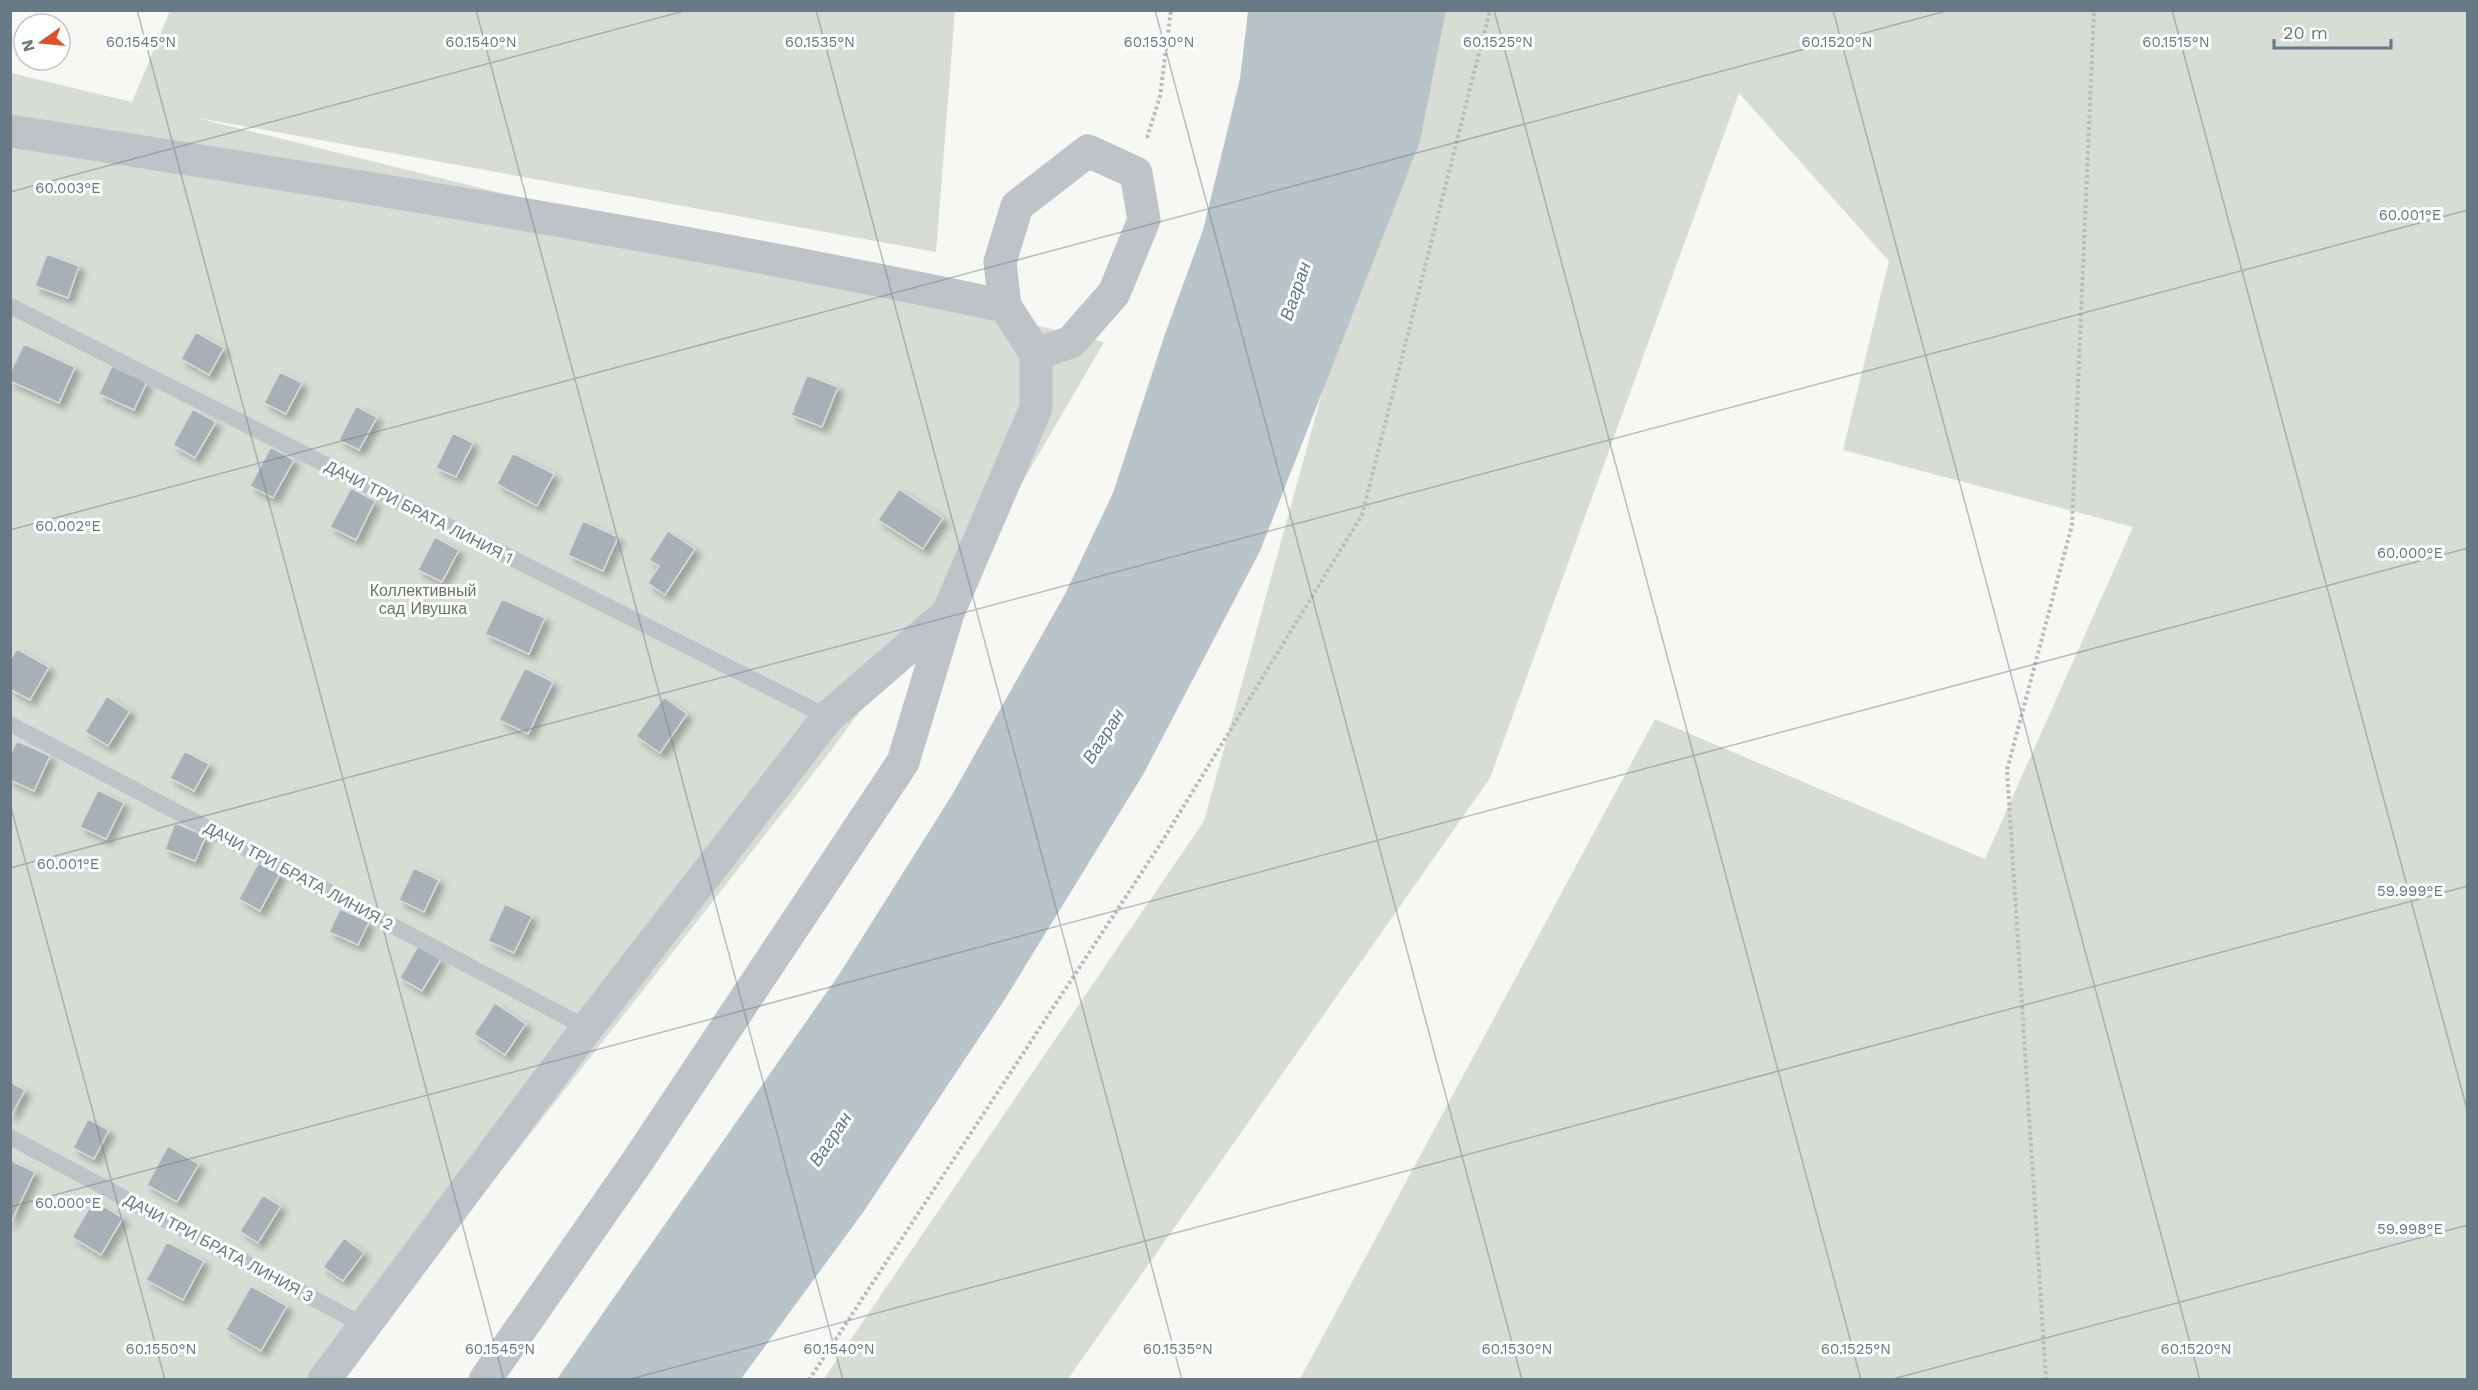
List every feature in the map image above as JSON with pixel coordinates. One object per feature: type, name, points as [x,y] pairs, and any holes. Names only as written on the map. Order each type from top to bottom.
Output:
[{"type":"street","points":[[10,131],[394,191],[896,283],[1005,306]]},
{"type":"street","points":[[484,1380],[637,1161],[903,762],[948,613],[1036,408],[1036,354],[1005,306],[1000,262],[1017,206],[1088,151],[1136,173],[1144,220],[1114,293],[1071,342],[1036,354]]},
{"type":"street","points":[[324,1380],[587,1028],[828,717],[948,613]]},
{"type":"lane","name":"ДАЧИ ТРИ БРАТА ЛИНИЯ 1","points":[[10,306],[828,717]]},
{"type":"lane","name":"ДАЧИ ТРИ БРАТА ЛИНИЯ 2","points":[[10,724],[587,1028]]},
{"type":"lane","name":"ДАЧИ ТРИ БРАТА ЛИНИЯ 3","points":[[10,1137],[365,1326]]},
{"type":"path","points":[[1136,173],[1160,96],[1171,10]]},
{"type":"path","points":[[809,1380],[1163,840],[1362,515],[1490,10]]},
{"type":"path","points":[[2046,1380],[2007,770],[2072,525],[2094,10]]},
{"type":"green space","name":"Коллективный сад Ивушка","points":[[170,11],[955,11],[936,252],[193,117],[1104,342],[1004,514],[830,752],[374,1333],[344,1379],[11,1380],[11,73],[132,102]]},
{"type":"green space","points":[[1446,11],[2467,11],[2467,1379],[1300,1379],[1655,719],[1985,859],[2133,527],[1843,450],[1889,261],[1739,93],[1490,778],[1068,1379],[823,1380],[1204,821],[1325,382],[1420,142]]},
{"type":"water","name":"Вагран","points":[[1248,11],[1446,11],[1420,142],[1260,551],[1144,773],[1005,999],[864,1211],[741,1379],[557,1379],[838,976],[952,795],[1065,594],[1113,493],[1165,334],[1203,230],[1240,79]]},
{"type":"building","points":[[47,254],[79,266],[68,298],[35,286]]},
{"type":"building","points":[[196,332],[224,348],[209,375],[181,359]]},
{"type":"building","points":[[24,344],[75,367],[59,403],[10,381],[10,373]]},
{"type":"building","points":[[112,366],[147,382],[134,410],[99,394]]},
{"type":"building","points":[[280,372],[302,383],[286,414],[264,403]]},
{"type":"building","points":[[807,375],[838,387],[822,427],[791,415]]},
{"type":"building","points":[[356,406],[377,417],[359,450],[339,440]]},
{"type":"building","points":[[193,409],[216,422],[195,458],[173,445]]},
{"type":"building","points":[[453,433],[473,443],[456,477],[436,468]]},
{"type":"building","points":[[271,447],[294,460],[273,498],[250,486]]},
{"type":"building","points":[[513,453],[554,474],[537,506],[497,484]]},
{"type":"building","points":[[351,488],[375,501],[356,540],[330,527]]},
{"type":"building","points":[[899,489],[943,518],[923,549],[878,520]]},
{"type":"building","points":[[583,521],[618,537],[603,571],[568,555]]},
{"type":"building","points":[[668,531],[695,549],[665,595],[648,583],[659,566],[649,560]]},
{"type":"building","points":[[435,537],[459,550],[442,582],[418,570]]},
{"type":"building","points":[[502,599],[545,618],[529,654],[485,634]]},
{"type":"building","points":[[17,649],[49,667],[30,700],[10,689],[10,660]]},
{"type":"building","points":[[525,668],[553,682],[528,734],[499,720]]},
{"type":"building","points":[[107,696],[130,711],[108,746],[85,732]]},
{"type":"building","points":[[664,697],[687,714],[660,753],[636,736]]},
{"type":"building","points":[[17,741],[50,756],[34,791],[10,780],[10,755]]},
{"type":"building","points":[[185,751],[209,764],[194,791],[170,778]]},
{"type":"building","points":[[98,790],[124,803],[106,839],[80,827]]},
{"type":"building","points":[[175,823],[206,836],[195,861],[165,849]]},
{"type":"building","points":[[260,860],[281,872],[260,911],[239,899]]},
{"type":"building","points":[[414,868],[439,880],[424,912],[399,900]]},
{"type":"building","points":[[505,904],[532,916],[514,953],[488,941]]},
{"type":"building","points":[[340,909],[369,922],[358,945],[329,932]]},
{"type":"building","points":[[418,946],[441,959],[422,991],[400,978]]},
{"type":"building","points":[[495,1003],[526,1024],[505,1055],[474,1034]]},
{"type":"building","points":[[10,1082],[25,1090],[11,1116],[10,1116]]},
{"type":"building","points":[[88,1119],[109,1130],[94,1159],[73,1148]]},
{"type":"building","points":[[168,1146],[199,1164],[177,1202],[147,1185]]},
{"type":"building","points":[[10,1160],[35,1172],[10,1224]]},
{"type":"building","points":[[263,1195],[281,1206],[258,1243],[240,1231]]},
{"type":"building","points":[[94,1200],[123,1218],[101,1255],[72,1237]]},
{"type":"building","points":[[344,1238],[364,1253],[343,1281],[323,1267]]},
{"type":"building","points":[[167,1242],[204,1261],[183,1300],[146,1280]]},
{"type":"building","points":[[251,1286],[287,1306],[261,1351],[226,1330]]}]
